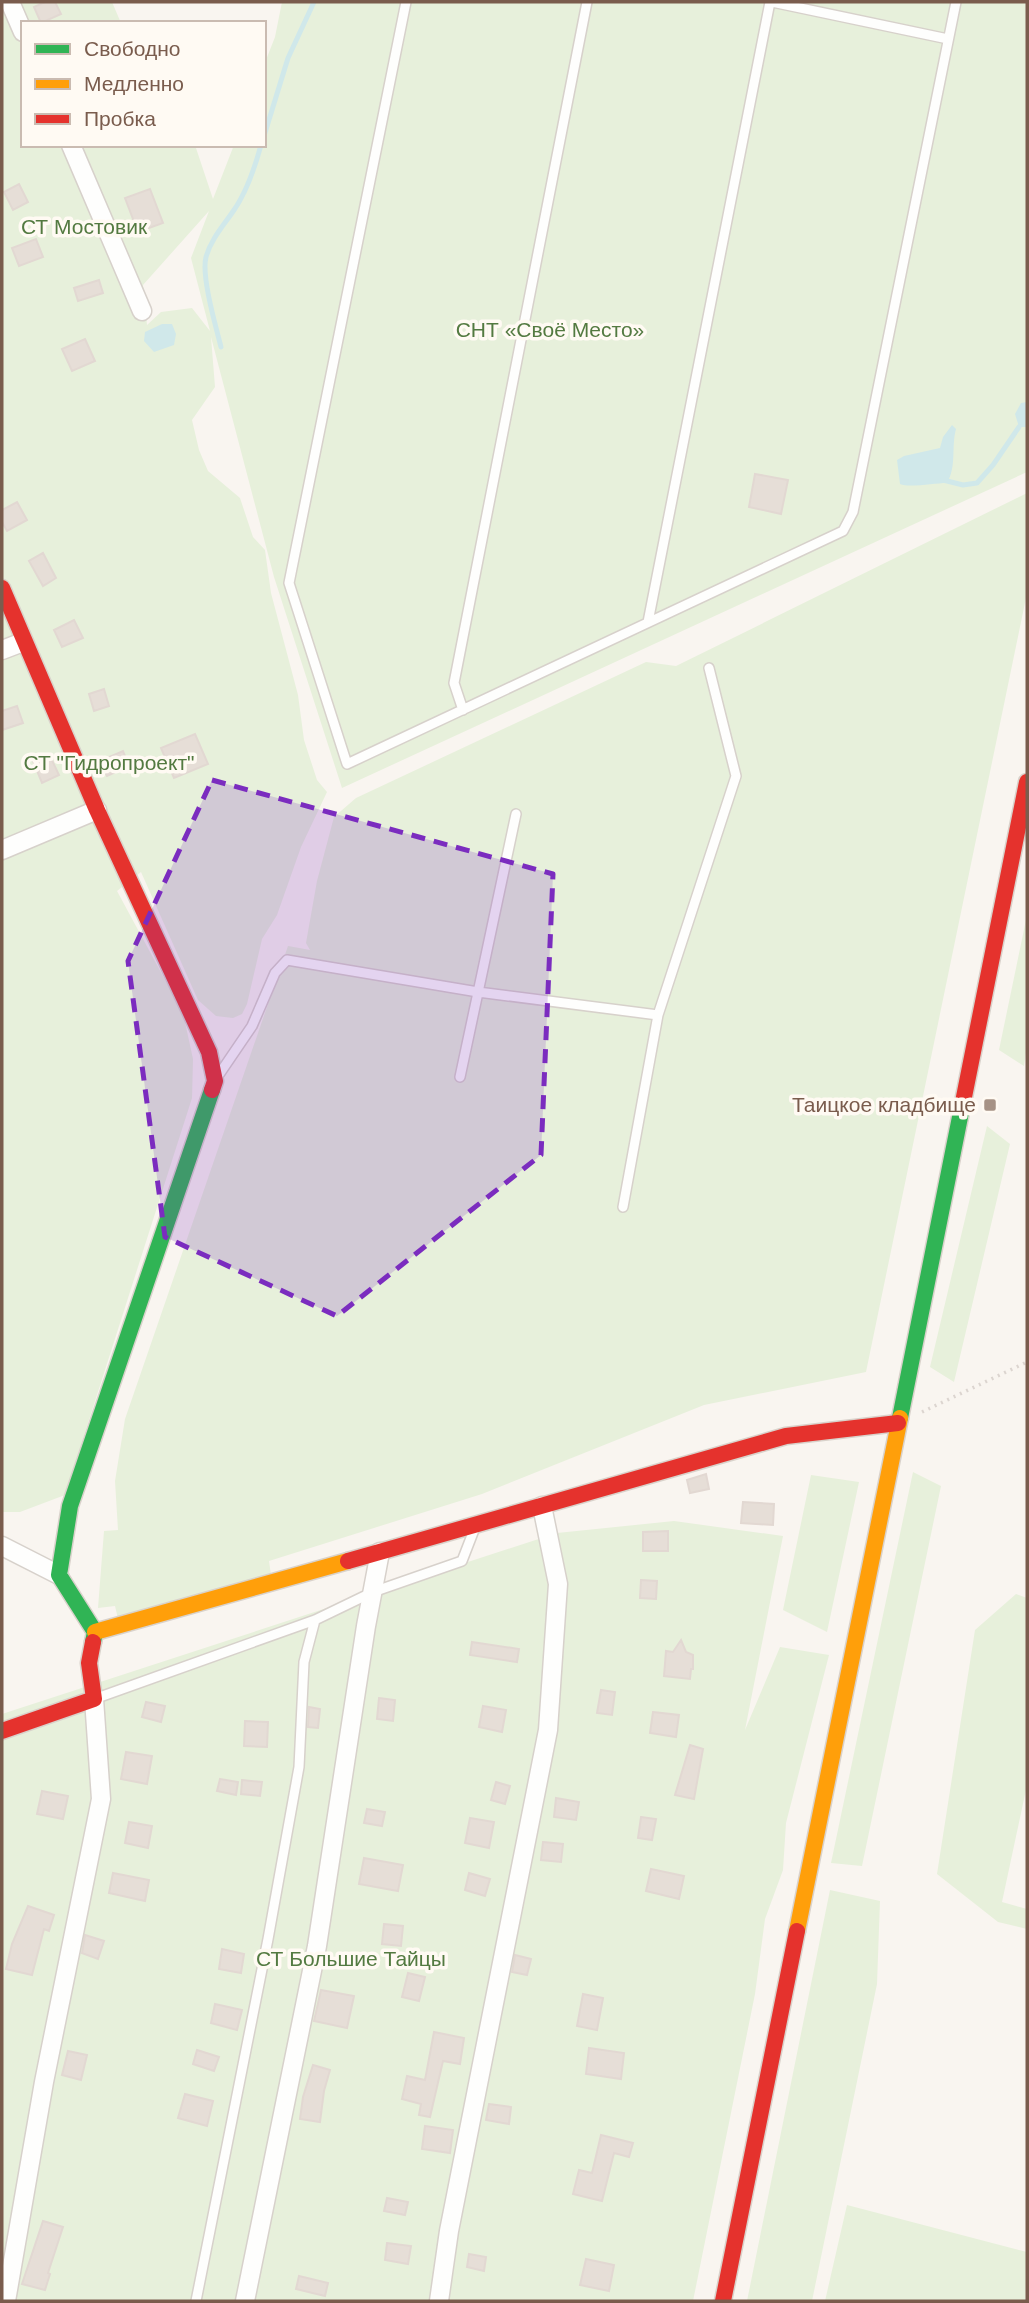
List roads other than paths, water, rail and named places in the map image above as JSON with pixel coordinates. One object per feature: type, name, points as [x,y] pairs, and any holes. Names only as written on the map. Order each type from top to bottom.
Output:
[{"type":"street","points":[[10,2],[21,27]]},
{"type":"street","points":[[72,147],[142,311]]},
{"type":"street","points":[[2,588],[97,810],[209,1052],[215,1081],[71,1506],[59,1575]]},
{"type":"street","points":[[2,650],[23,642]]},
{"type":"street","points":[[723,2301],[1027,782]]},
{"type":"street","points":[[2,850],[97,810]]},
{"type":"street","points":[[94,1632],[786,1436],[898,1423]]},
{"type":"street","points":[[439,2301],[449,2231],[548,1730],[558,1584],[542,1506]]},
{"type":"street","points":[[2,1546],[59,1575],[94,1632],[89,1663],[102,1799],[44,2082],[6,2301]]},
{"type":"street","points":[[246,2301],[317,1946],[380,1552]]},
{"type":"street","points":[[2,1731],[94,1699]]},
{"type":"lane","points":[[406,2],[289,583],[347,764],[843,530],[853,512],[956,2]]},
{"type":"lane","points":[[463,710],[454,683],[587,2]]},
{"type":"lane","points":[[648,622],[771,2],[948,39]]},
{"type":"lane","points":[[623,1207],[658,1015],[736,776],[709,668]]},
{"type":"lane","points":[[460,1077],[516,814]]},
{"type":"lane","points":[[215,1081],[252,1026],[275,973],[287,960],[478,992],[658,1015]]},
{"type":"lane","points":[[94,1699],[315,1620],[373,1592],[462,1561],[475,1525]]},
{"type":"lane","points":[[197,2301],[299,1766],[304,1662],[315,1620]]},
{"type":"water","points":[[162,324],[172,324],[176,334],[174,345],[154,352],[144,341],[145,332]]},
{"type":"water","points":[[1027,402],[1027,427],[1019,427],[1015,414],[1021,403]]},
{"type":"water","points":[[952,425],[956,429],[952,470],[947,483],[900,484],[897,460],[940,448],[943,437]]},
{"type":"waterway","points":[[266,130],[288,58],[314,2]]},
{"type":"waterway","points":[[221,347],[207,289],[206,257],[214,238],[243,195],[260,147]]},
{"type":"waterway","points":[[943,480],[963,485],[977,483],[1019,427]]},
{"type":"place","name":"Таицкое кладбище","points":[[990,1105]]},
{"type":"park label","name":"СТ Мостовик","points":[[84,227]]},
{"type":"park label","name":"СНТ «Своё Место»","points":[[550,330]]},
{"type":"park label","name":"СТ \"Гидропроект\"","points":[[109,763]]},
{"type":"park label","name":"СТ Большие Тайцы","points":[[351,1959]]}]
